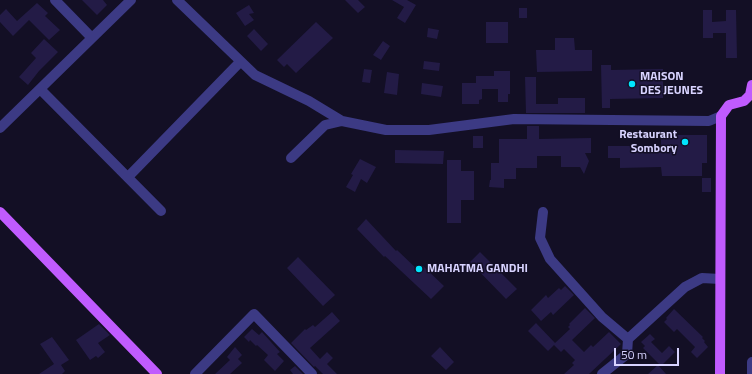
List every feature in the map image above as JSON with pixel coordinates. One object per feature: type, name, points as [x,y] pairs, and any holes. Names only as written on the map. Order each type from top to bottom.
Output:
[{"type":"main road","points":[[720,374],[721,116],[729,105],[744,101],[751,94]]},
{"type":"main road","points":[[0,212],[158,374]]},
{"type":"street","points":[[55,0],[92,38]]},
{"type":"street","points":[[0,128],[131,0]]},
{"type":"street","points":[[177,0],[255,75],[309,101],[342,121],[386,130],[429,130],[514,119],[709,120],[721,116]]},
{"type":"street","points":[[128,177],[240,62]]},
{"type":"street","points":[[40,89],[161,211]]},
{"type":"street","points":[[291,158],[325,125],[342,121]]},
{"type":"street","points":[[544,212],[540,238],[550,259],[602,317],[628,339]]},
{"type":"street","points":[[602,374],[627,354],[628,339],[685,287],[702,278],[720,279]]},
{"type":"street","points":[[195,374],[254,314],[312,374]]},
{"type":"street","points":[[752,362],[752,374]]},
{"type":"building","points":[[82,0],[103,0],[107,5],[97,15]]},
{"type":"building","points":[[345,0],[358,0],[365,7],[358,13]]},
{"type":"building","points":[[392,0],[407,0],[416,5],[405,23],[397,18],[404,7]]},
{"type":"building","points":[[37,3],[48,13],[45,16],[60,30],[49,40],[29,20],[13,36],[0,22],[0,15],[6,9],[17,21]]},
{"type":"building","points":[[249,5],[254,13],[249,14],[254,20],[245,26],[236,13]]},
{"type":"building","points":[[519,8],[527,8],[527,18],[519,18]]},
{"type":"building","points":[[703,10],[712,10],[712,22],[726,21],[726,10],[736,10],[737,58],[726,58],[726,33],[713,33],[713,38],[703,38]]},
{"type":"building","points":[[316,22],[333,38],[296,73],[287,64],[284,67],[277,60]]},
{"type":"building","points":[[486,22],[508,22],[508,43],[486,43]]},
{"type":"building","points":[[428,28],[439,30],[437,39],[427,37]]},
{"type":"building","points":[[254,29],[268,44],[261,51],[247,36]]},
{"type":"building","points":[[555,38],[574,38],[575,50],[592,50],[592,71],[537,72],[536,50],[555,50]]},
{"type":"building","points":[[44,39],[58,52],[39,71],[28,85],[19,77],[36,58],[31,53]]},
{"type":"building","points":[[383,41],[390,46],[381,60],[373,55]]},
{"type":"building","points":[[424,61],[440,63],[439,71],[423,69]]},
{"type":"building","name":"MAISON DES JEUNES","points":[[601,65],[611,65],[611,70],[663,69],[663,98],[610,99],[610,108],[602,108]]},
{"type":"building","points":[[364,69],[372,70],[370,83],[362,82]]},
{"type":"building","points":[[494,71],[510,71],[510,94],[508,94],[508,102],[498,102],[498,89],[482,89],[482,99],[479,100],[479,104],[462,104],[462,83],[476,83],[476,76],[494,76]]},
{"type":"building","points":[[387,72],[399,74],[397,95],[384,93]]},
{"type":"building","points":[[525,77],[536,77],[536,104],[558,104],[558,98],[585,98],[585,113],[526,113]]},
{"type":"building","points":[[422,83],[443,86],[441,97],[421,94]]},
{"type":"building","points":[[527,126],[539,126],[539,139],[591,138],[591,153],[585,153],[589,161],[584,174],[580,167],[561,167],[561,156],[537,156],[537,168],[516,168],[516,179],[504,179],[504,188],[489,187],[491,180],[491,163],[499,163],[499,139],[527,139]]},
{"type":"building","points":[[661,135],[707,135],[707,163],[702,163],[702,176],[662,176],[661,167],[620,168],[620,158],[608,158],[608,146],[642,146],[642,149],[661,148]]},
{"type":"building","points":[[473,136],[483,136],[483,148],[473,148]]},
{"type":"building","points":[[395,150],[444,151],[443,164],[395,163]]},
{"type":"building","points":[[360,159],[376,167],[367,183],[361,179],[355,192],[346,187],[353,175],[351,174]]},
{"type":"building","points":[[447,160],[461,160],[461,171],[474,171],[474,200],[461,200],[461,223],[447,223]]},
{"type":"building","points":[[702,178],[711,178],[711,192],[702,192]]},
{"type":"building","points":[[366,219],[396,251],[397,250],[419,271],[423,266],[444,286],[431,299],[385,256],[384,257],[357,229]]},
{"type":"building","points":[[480,252],[517,289],[506,299],[470,262]]},
{"type":"building","points":[[298,257],[335,295],[323,306],[287,268]]},
{"type":"building","points":[[565,286],[574,295],[553,315],[551,312],[541,321],[531,310],[546,295],[548,298],[559,288],[561,290]]},
{"type":"building","points":[[585,308],[595,318],[572,340],[584,352],[591,345],[593,347],[609,332],[621,344],[589,374],[564,374],[574,365],[572,363],[575,360],[564,349],[561,352],[554,345],[548,351],[528,331],[536,323],[555,343],[570,329],[568,327],[570,325],[569,324]]},
{"type":"building","points":[[674,309],[703,337],[704,342],[708,347],[697,358],[691,352],[695,347],[677,329],[674,332],[664,322]]},
{"type":"building","points":[[332,312],[340,321],[310,348],[320,359],[327,352],[333,358],[327,364],[337,374],[323,374],[315,366],[314,367],[291,343],[305,329],[306,330],[313,325],[315,327]]},
{"type":"building","points":[[99,324],[110,335],[98,343],[105,352],[98,358],[96,356],[90,360],[76,340]]},
{"type":"building","points":[[252,329],[259,335],[262,332],[280,352],[277,354],[284,361],[275,371],[264,360],[268,355],[257,345],[256,346],[250,340],[249,342],[244,337]]},
{"type":"building","points":[[650,334],[655,339],[651,342],[662,353],[669,346],[675,352],[661,366],[643,348],[645,346],[641,342]]},
{"type":"building","points":[[52,337],[69,360],[61,365],[65,371],[62,374],[39,374],[54,364],[40,344]]},
{"type":"building","points":[[235,347],[242,355],[238,359],[242,363],[230,374],[215,374],[230,360],[227,357]]},
{"type":"building","points":[[440,347],[454,362],[446,370],[431,356]]},
{"type":"building","points":[[658,365],[666,374],[648,374]]},
{"type":"building","points":[[295,366],[303,374],[293,374],[290,370]]},
{"type":"place","name":"MAISON DES JEUNES","points":[[632,84]]},
{"type":"place","name":"Restaurant Sombory","points":[[685,142]]},
{"type":"place","name":"MAHATMA GANDHI","points":[[419,269]]}]
